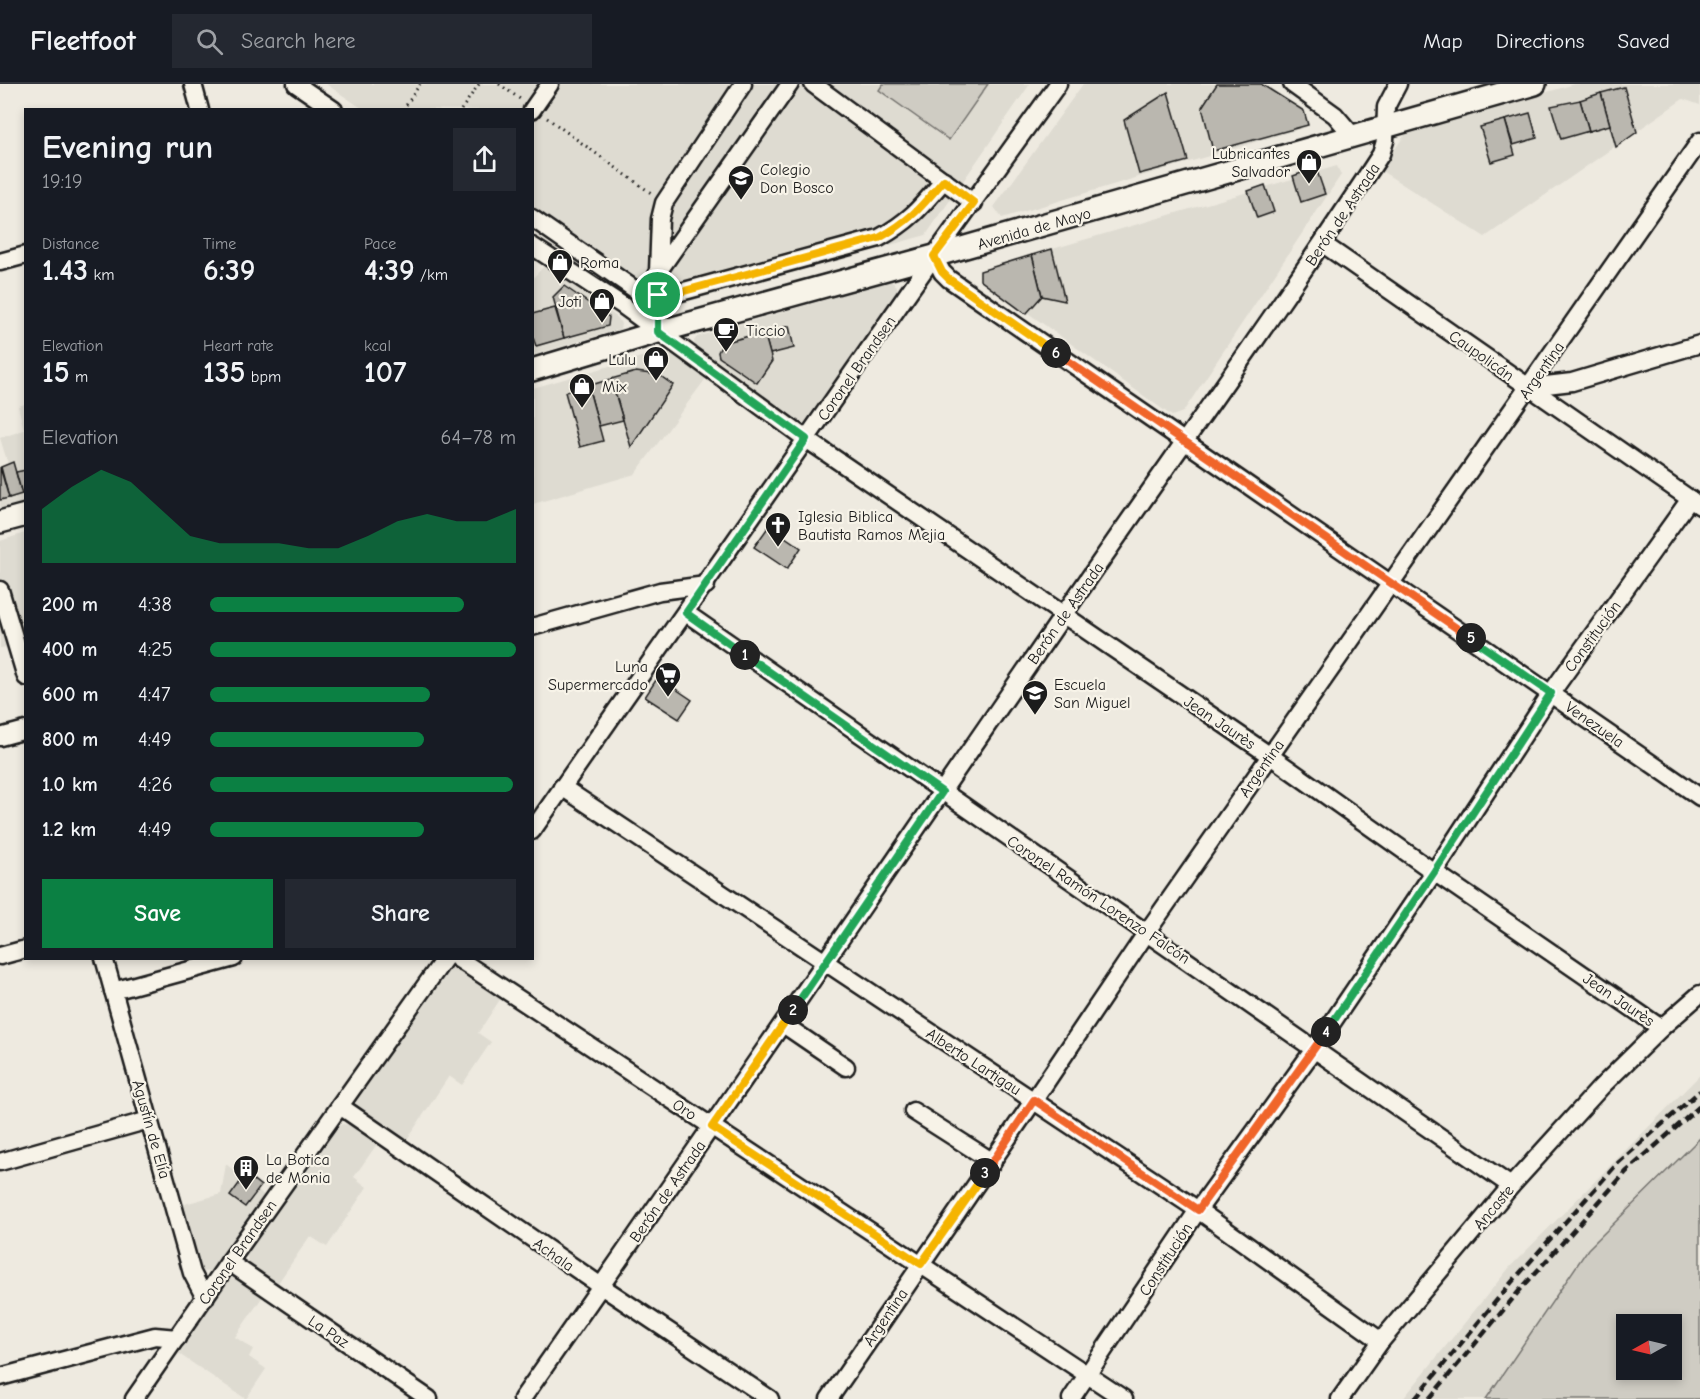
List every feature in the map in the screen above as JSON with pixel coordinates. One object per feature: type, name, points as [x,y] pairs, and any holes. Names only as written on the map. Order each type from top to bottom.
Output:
[{"type":"main road","name":"Avenida de Mayo","points":[[534,369],[658,332],[934,256],[1535,84]]},
{"type":"main road","points":[[0,522],[24,515]]},
{"type":"street","points":[[193,84],[199,108]]},
{"type":"street","points":[[297,84],[331,108]]},
{"type":"street","points":[[534,108],[550,84]]},
{"type":"street","points":[[658,332],[660,219],[664,202],[743,84]]},
{"type":"street","points":[[658,272],[790,84]]},
{"type":"street","points":[[813,84],[974,203]]},
{"type":"street","name":"Coronel Brandsen","points":[[534,828],[934,256],[1058,84]]},
{"type":"street","points":[[1292,84],[1335,115],[1353,136]]},
{"type":"street","name":"Berón de Astrada","points":[[522,1399],[712,1127],[1063,615],[1323,244],[1381,154],[1385,141],[1386,107],[1388,99],[1398,84]]},
{"type":"street","name":"Argentina","points":[[829,1399],[993,1162],[1147,932],[1700,141]]},
{"type":"street","points":[[534,219],[640,293],[658,300],[879,238],[901,226],[917,213],[944,180]]},
{"type":"street","name":"Caupolicán","points":[[1323,244],[1695,502]]},
{"type":"street","name":"Jean Jaurès","points":[[534,247],[658,332],[806,439],[1661,1028]]},
{"type":"street","points":[[0,262],[24,256]]},
{"type":"street","name":"Venezuela","points":[[934,256],[942,272],[949,279],[1700,796]]},
{"type":"street","points":[[1529,387],[1572,382],[1700,344]]},
{"type":"street","name":"Constitución","points":[[1071,1399],[1198,1210],[1315,1048],[1551,693],[1695,502]]},
{"type":"street","points":[[534,626],[660,591],[706,585]]},
{"type":"street","points":[[0,590],[24,670]]},
{"type":"street","name":"Coronel Ramón Lorenzo Falcón","points":[[686,613],[1511,1186]]},
{"type":"street","points":[[0,737],[24,731]]},
{"type":"street","name":"Alberto Lartigau","points":[[562,788],[1198,1210],[1381,1341]]},
{"type":"street","points":[[0,956],[24,950]]},
{"type":"street","name":"Agustín de Elía","points":[[105,960],[192,1273],[205,1298]]},
{"type":"street","points":[[113,991],[227,960]]},
{"type":"street","name":"Coronel Brandsen","points":[[134,1399],[444,960]]},
{"type":"street","name":"Oro","points":[[460,960],[1124,1399]]},
{"type":"street","name":"Ancaste","points":[[1340,1399],[1381,1341],[1511,1186],[1601,1087],[1661,1028],[1700,994]]},
{"type":"street","points":[[783,1024],[846,1066]]},
{"type":"street","name":"Achala","points":[[340,1106],[770,1399]]},
{"type":"street","points":[[913,1111],[993,1162]]},
{"type":"street","points":[[0,1162],[149,1120]]},
{"type":"street","name":"La Paz","points":[[229,1262],[429,1399]]},
{"type":"street","points":[[0,1377],[155,1336],[177,1338]]},
{"type":"path","points":[[404,108],[420,84]]},
{"type":"path","points":[[462,108],[478,84]]},
{"type":"path","points":[[499,84],[532,108]]},
{"type":"path","points":[[534,110],[664,202]]},
{"type":"shaded area","name":"Colegio Don Bosco","points":[[326,84],[1030,84],[926,235],[676,305],[658,305],[639,301],[534,228],[534,108],[362,108]]},
{"type":"shaded area","points":[[883,84],[988,84],[949,140],[879,90]]},
{"type":"shaded area","points":[[1083,84],[1264,84],[1303,110],[1306,127],[1002,218],[994,207]]},
{"type":"shaded area","points":[[1575,84],[1700,84],[1700,105],[1683,99],[1485,237],[1380,170],[1409,132]]},
{"type":"shaded area","points":[[1337,166],[1341,175],[1183,412],[1172,416],[979,278],[981,270]]},
{"type":"shaded area","points":[[545,265],[618,318],[621,324],[620,329],[534,355],[534,277]]},
{"type":"shaded area","points":[[892,282],[897,286],[895,298],[808,424],[802,424],[695,349],[694,341],[697,337]]},
{"type":"shaded area","points":[[662,351],[670,353],[707,377],[635,474],[534,504],[534,388]]},
{"type":"shaded area","points":[[24,404],[24,430],[18,406]]},
{"type":"shaded area","points":[[24,430],[24,502],[0,509],[0,467],[8,464],[0,438]]},
{"type":"shaded area","points":[[24,533],[24,645],[0,648],[0,541]]},
{"type":"shaded area","points":[[451,969],[459,970],[501,998],[478,1033],[491,1042],[462,1085],[449,1076],[404,1144],[356,1109],[355,1099],[446,972]]},
{"type":"shaded area","points":[[1700,1075],[1700,1138],[1588,1249],[1486,1399],[1403,1399],[1509,1268]]},
{"type":"shaded area","points":[[343,1124],[349,1125],[377,1144],[354,1177],[367,1187],[327,1247],[310,1236],[276,1286],[247,1265],[247,1253],[334,1128]]},
{"type":"shaded area","points":[[1700,1138],[1700,1399],[1486,1399],[1588,1249]]},
{"type":"shaded area","points":[[226,1164],[266,1197],[216,1269],[205,1272],[196,1266],[181,1205],[221,1194]]},
{"type":"shaded area","points":[[234,1278],[263,1296],[235,1337],[253,1349],[249,1357],[266,1369],[246,1399],[179,1354],[229,1279]]},
{"type":"building","points":[[1217,84],[1261,84],[1304,111],[1308,125],[1213,151],[1202,107]]},
{"type":"building","points":[[1624,87],[1637,132],[1616,147],[1601,93]]},
{"type":"building","points":[[1168,92],[1188,161],[1139,174],[1124,120]]},
{"type":"building","points":[[1601,93],[1610,125],[1589,131],[1580,100]]},
{"type":"building","points":[[1580,100],[1589,131],[1561,139],[1551,106]]},
{"type":"building","points":[[1530,113],[1537,138],[1513,145],[1505,120]]},
{"type":"building","points":[[1505,120],[1515,155],[1491,162],[1480,127]]},
{"type":"building","name":"Lubricantes Salvador","points":[[1316,168],[1325,194],[1301,202],[1293,176]]},
{"type":"building","points":[[1265,185],[1274,212],[1257,218],[1248,191]]},
{"type":"building","points":[[1052,249],[1065,301],[1042,296],[1032,255]]},
{"type":"building","points":[[1032,255],[1042,296],[1026,314],[980,280],[980,271]]},
{"type":"building","points":[[564,286],[609,317],[608,326],[564,338],[553,297]]},
{"type":"building","points":[[555,308],[564,338],[536,346],[534,313]]},
{"type":"building","points":[[789,326],[794,348],[770,354],[764,332]]},
{"type":"building","points":[[764,332],[772,361],[757,383],[719,357],[718,352],[723,343]]},
{"type":"building","points":[[636,372],[659,375],[673,385],[631,447],[611,379]]},
{"type":"building","points":[[611,379],[623,420],[599,426],[588,386]]},
{"type":"building","name":"Mix","points":[[588,386],[603,441],[580,447],[565,392]]},
{"type":"building","points":[[13,462],[22,494],[9,498],[1,467]]},
{"type":"building","points":[[0,467],[9,498],[0,500]]},
{"type":"building","points":[[24,470],[24,494],[22,494],[16,472]]},
{"type":"building","name":"Iglesia Biblica Bautista Ramos Mejia","points":[[769,526],[801,548],[787,569],[754,547]]},
{"type":"building","name":"Luna Supermercado","points":[[658,677],[692,700],[679,719],[645,697]]},
{"type":"building","name":"La Botica de Monia","points":[[246,1174],[261,1186],[245,1207],[230,1196]]},
{"type":"railway","points":[[1415,1399],[1511,1283],[1618,1163],[1700,1091]]},
{"type":"railway","points":[[1429,1399],[1520,1290],[1626,1172],[1700,1106]]},
{"type":"place","name":"Lubricantes Salvador","points":[[1309,185]]},
{"type":"place","name":"Colegio Don Bosco","points":[[741,201]]},
{"type":"place","name":"Roma","points":[[560,285]]},
{"type":"place","name":"Joti","points":[[602,324]]},
{"type":"place","name":"Ticcio","points":[[726,353]]},
{"type":"place","name":"Lulu","points":[[656,382]]},
{"type":"place","name":"Mix","points":[[582,409]]},
{"type":"place","name":"Iglesia Biblica Bautista Ramos Mejia","points":[[778,548]]},
{"type":"place","name":"Luna Supermercado","points":[[668,698]]},
{"type":"place","name":"Escuela San Miguel","points":[[1035,716]]},
{"type":"place","name":"La Botica de Monia","points":[[246,1191]]},
{"type":"route","points":[[944,180],[974,203],[934,256],[942,272],[949,279],[1551,693],[1315,1048],[1198,1210],[1034,1100],[921,1264],[712,1127],[942,792],[686,613],[806,439],[658,332],[658,295],[677,293],[879,238],[901,226],[917,213],[944,180]]}]
